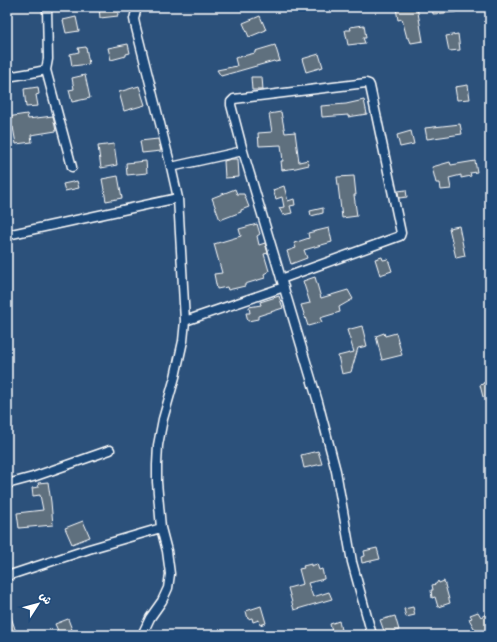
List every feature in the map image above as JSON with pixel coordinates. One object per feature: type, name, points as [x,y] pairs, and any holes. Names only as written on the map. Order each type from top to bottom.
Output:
[{"type":"street","points":[[47,7],[48,59],[46,70],[72,167]]},
{"type":"street","points":[[137,7],[134,19],[135,24],[178,198],[185,321],[183,341],[163,419],[158,445],[157,482],[161,528],[168,551],[170,574],[168,588],[162,601],[150,618],[142,635]]},
{"type":"street","points":[[7,77],[46,70]]},
{"type":"street","points":[[185,321],[283,283],[400,236],[401,233],[369,84],[366,83],[234,99],[231,102],[231,105],[243,151],[283,283],[318,402],[334,464],[352,562],[372,635]]},
{"type":"street","points":[[171,166],[243,151]]},
{"type":"street","points":[[7,235],[178,198]]},
{"type":"street","points":[[7,484],[33,477],[110,450]]},
{"type":"street","points":[[7,576],[89,549],[161,528]]},
{"type":"building","points":[[117,7],[118,16],[100,18],[99,8]]},
{"type":"building","points":[[417,7],[423,41],[411,43],[409,38],[407,38],[402,19],[398,20],[396,8]]},
{"type":"building","points":[[432,7],[457,7],[457,12],[433,14]]},
{"type":"building","points":[[260,16],[266,30],[249,37],[243,23]]},
{"type":"building","points":[[76,17],[79,31],[66,33],[63,20]]},
{"type":"building","points":[[364,25],[366,38],[363,38],[365,43],[348,45],[345,30],[351,30],[350,27]]},
{"type":"building","points":[[458,34],[460,50],[449,51],[446,36]]},
{"type":"building","points":[[128,44],[130,53],[126,54],[126,56],[111,60],[108,48]]},
{"type":"building","points":[[275,45],[280,61],[274,61],[221,76],[217,70],[237,66],[235,58],[255,53],[255,51]]},
{"type":"building","points":[[86,47],[89,64],[72,66],[70,54],[79,52],[78,48]]},
{"type":"building","points":[[319,54],[323,67],[306,72],[302,59]]},
{"type":"building","points":[[85,75],[90,98],[72,102],[69,90],[74,89],[72,78]]},
{"type":"building","points":[[251,77],[262,77],[263,90],[252,90]]},
{"type":"building","points":[[468,85],[470,99],[457,100],[455,87]]},
{"type":"building","points":[[139,86],[145,105],[124,111],[119,92]]},
{"type":"building","points":[[38,87],[39,94],[36,95],[38,106],[26,107],[24,89]]},
{"type":"building","points":[[364,100],[367,114],[348,117],[348,115],[322,117],[321,106],[346,104]]},
{"type":"building","points":[[281,112],[285,133],[295,132],[299,162],[308,160],[309,165],[282,170],[281,161],[283,161],[281,145],[259,146],[258,133],[272,132],[269,114]]},
{"type":"building","points":[[27,114],[28,119],[53,116],[56,131],[31,135],[32,142],[16,144],[13,127],[7,128],[7,117]]},
{"type":"building","points":[[460,124],[462,134],[427,139],[425,128]]},
{"type":"building","points":[[411,131],[414,144],[400,147],[397,135]]},
{"type":"building","points":[[158,139],[161,151],[142,153],[140,141]]},
{"type":"building","points":[[114,144],[117,165],[101,168],[98,146]]},
{"type":"building","points":[[238,159],[239,177],[225,178],[224,161]]},
{"type":"building","points":[[146,161],[147,173],[127,175],[126,163]]},
{"type":"building","points":[[475,161],[477,172],[470,173],[471,176],[461,178],[461,175],[449,178],[451,189],[441,190],[440,183],[436,183],[432,167],[450,162],[451,165]]},
{"type":"building","points":[[118,176],[122,198],[106,201],[102,179]]},
{"type":"building","points":[[354,176],[356,195],[354,195],[357,216],[342,218],[337,177]]},
{"type":"building","points":[[77,181],[79,188],[65,191],[63,184]]},
{"type":"building","points":[[284,186],[288,201],[294,199],[295,205],[290,206],[292,213],[283,215],[279,208],[284,207],[282,197],[276,199],[273,190]]},
{"type":"building","points":[[235,189],[237,194],[244,194],[249,207],[241,210],[241,212],[220,220],[212,198]]},
{"type":"building","points":[[406,190],[407,197],[399,198],[398,191]]},
{"type":"building","points":[[323,208],[323,213],[311,216],[310,211]]},
{"type":"building","points":[[257,224],[260,234],[257,236],[259,245],[265,243],[268,253],[264,254],[269,271],[264,274],[265,278],[245,284],[245,286],[228,290],[227,287],[217,289],[214,274],[222,273],[214,244],[241,236],[239,229]]},
{"type":"building","points":[[459,226],[465,256],[456,258],[449,228]]},
{"type":"building","points":[[329,228],[332,242],[304,250],[307,258],[291,264],[287,251],[296,248],[294,243],[309,238],[308,233]]},
{"type":"building","points":[[382,257],[383,260],[388,259],[392,271],[380,275],[375,259]]},
{"type":"building","points":[[315,277],[321,298],[348,290],[353,299],[339,307],[340,312],[320,318],[322,322],[308,326],[301,305],[310,303],[303,281]]},
{"type":"building","points":[[279,296],[283,308],[258,316],[258,319],[248,321],[246,313],[250,313],[249,307],[261,305],[260,302]]},
{"type":"building","points":[[362,326],[367,346],[358,348],[351,372],[342,374],[338,356],[354,352],[347,330]]},
{"type":"building","points":[[384,333],[385,336],[396,333],[402,355],[382,360],[376,336]]},
{"type":"building","points":[[490,381],[490,395],[483,397],[480,385]]},
{"type":"building","points":[[318,451],[322,464],[304,468],[301,455]]},
{"type":"building","points":[[48,482],[53,525],[19,528],[17,513],[43,510],[40,495],[33,496],[32,488],[39,487],[38,483]]},
{"type":"building","points":[[83,521],[90,537],[72,544],[65,528]]},
{"type":"building","points":[[377,548],[380,559],[362,563],[361,557],[365,556],[364,551]]},
{"type":"building","points":[[311,564],[311,566],[317,564],[319,570],[322,569],[324,578],[308,583],[313,597],[329,592],[332,599],[294,610],[288,588],[303,584],[299,569],[304,568],[303,566]]},
{"type":"building","points":[[438,581],[439,583],[444,581],[450,603],[438,607],[435,597],[432,598],[431,590],[433,590],[432,585],[436,584]]},
{"type":"building","points":[[261,606],[266,623],[260,625],[259,620],[253,622],[252,618],[248,619],[246,611]]},
{"type":"building","points":[[413,607],[415,615],[406,617],[404,609]]},
{"type":"building","points":[[8,608],[17,635],[7,635]]},
{"type":"building","points":[[478,612],[481,617],[490,612],[490,626],[487,627],[490,632],[485,635],[478,635],[469,619],[472,618],[470,615]]},
{"type":"building","points":[[395,616],[399,630],[385,634],[380,620]]},
{"type":"building","points":[[68,619],[74,635],[60,635],[55,624]]},
{"type":"building","points":[[339,621],[341,630],[332,632],[330,624]]}]
